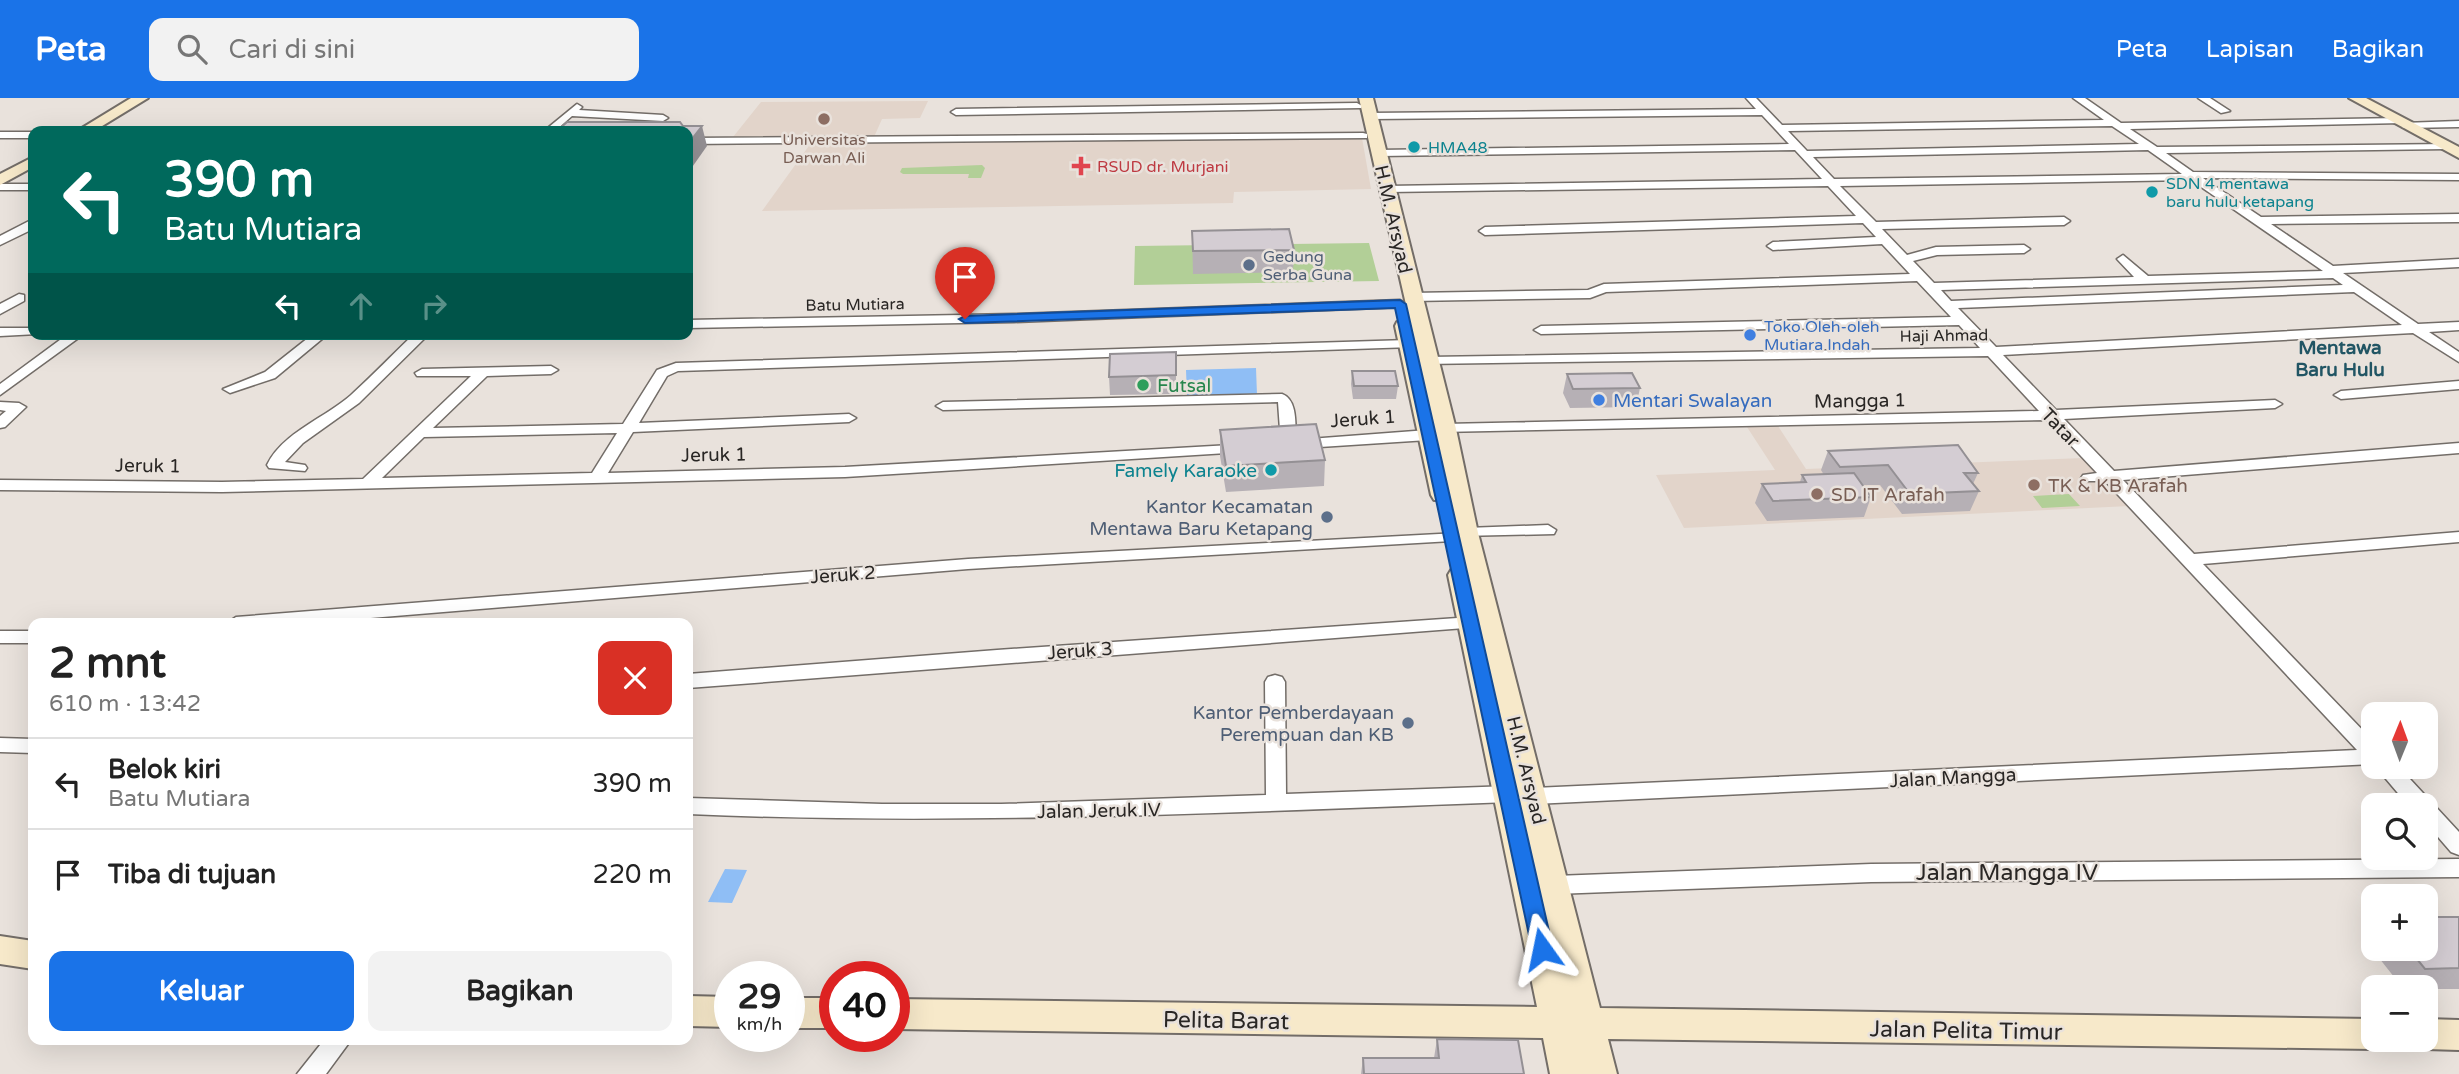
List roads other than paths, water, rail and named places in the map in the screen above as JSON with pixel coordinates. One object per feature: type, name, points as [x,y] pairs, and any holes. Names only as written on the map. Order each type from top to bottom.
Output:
[{"type":"street","points":[[93,126],[141,98]]},
{"type":"street","name":"Tatar","points":[[1751,98],[2361,742]]},
{"type":"street","points":[[2078,98],[2459,358]]},
{"type":"street","points":[[2203,98],[2225,111]]},
{"type":"street","points":[[2356,98],[2452,150]]},
{"type":"street","points":[[555,126],[573,110],[663,117]]},
{"type":"street","points":[[956,112],[1365,118],[1802,151],[2452,150]]},
{"type":"street","points":[[693,141],[1365,118],[1764,112]]},
{"type":"street","name":"H.M. Arsyad","points":[[1365,118],[1388,190],[1406,300],[1408,344],[1437,432]]},
{"type":"street","name":"H.M. Arsyad","points":[[1365,118],[1406,300],[1429,361],[1437,432],[1459,535],[1522,795],[1573,1025],[1599,1074]]},
{"type":"street","points":[[1780,128],[2459,124]]},
{"type":"street","points":[[0,135],[28,135]]},
{"type":"street","points":[[0,180],[28,164]]},
{"type":"street","points":[[1388,190],[2195,176],[2459,177]]},
{"type":"street","points":[[0,187],[28,187]]},
{"type":"street","points":[[2260,221],[2459,218]]},
{"type":"street","points":[[1485,231],[1870,222],[2064,221]]},
{"type":"street","points":[[0,241],[28,228]]},
{"type":"street","points":[[1773,246],[1887,240]]},
{"type":"street","points":[[1905,260],[1936,251],[2024,249]]},
{"type":"street","points":[[2123,259],[2145,280]]},
{"type":"street","name":"Batu Mutiara","points":[[693,324],[1028,317],[1590,294],[1604,288],[2145,280],[2334,272],[2459,263]]},
{"type":"street","points":[[1946,305],[2357,288]]},
{"type":"street","points":[[0,310],[19,298]]},
{"type":"street","points":[[1541,330],[1961,321]]},
{"type":"street","points":[[1712,326],[1734,357]]},
{"type":"street","name":"Haji Ahmad","points":[[1429,361],[1989,352],[2459,326]]},
{"type":"street","points":[[0,332],[28,332]]},
{"type":"street","points":[[0,391],[69,340]]},
{"type":"street","points":[[230,389],[256,383],[275,374],[314,340]]},
{"type":"street","points":[[299,468],[275,465],[298,440],[354,401],[416,340]]},
{"type":"street","points":[[597,478],[662,373],[676,367],[1408,344]]},
{"type":"street","points":[[422,373],[551,370]]},
{"type":"street","points":[[368,484],[483,372]]},
{"type":"street","points":[[2341,395],[2459,385]]},
{"type":"street","points":[[943,405],[1282,398],[1285,401],[1276,445]]},
{"type":"street","name":"Mangga 1","points":[[1437,432],[2050,415],[2275,404]]},
{"type":"street","points":[[0,406],[19,407],[0,424]]},
{"type":"street","points":[[421,433],[628,428],[849,418]]},
{"type":"street","name":"Jeruk 1","points":[[0,485],[222,487],[866,471],[1437,432]]},
{"type":"street","points":[[2089,478],[2459,448]]},
{"type":"street","name":"Jeruk 2","points":[[298,618],[968,564],[1548,530]]},
{"type":"street","name":"H.M. Arsyad","points":[[1459,535],[1472,624],[1522,795],[1555,885],[1573,1025],[1568,1074]]},
{"type":"street","points":[[2188,560],[2459,537]]},
{"type":"street","name":"Jeruk 3","points":[[693,681],[997,656],[1472,624]]},
{"type":"street","points":[[0,637],[28,637]]},
{"type":"street","points":[[1275,682],[1276,804]]},
{"type":"street","points":[[0,745],[28,746]]},
{"type":"street","name":"Jalan Mangga","points":[[1522,795],[2361,756]]},
{"type":"street","points":[[2397,779],[2410,793]]},
{"type":"street","name":"Jalan Jeruk IV","points":[[693,806],[908,812],[1109,810],[1522,795]]},
{"type":"street","points":[[2438,823],[2459,846]]},
{"type":"street","name":"Jalan Mangga IV","points":[[1555,885],[1871,873],[2459,868]]},
{"type":"street","points":[[0,950],[28,954]]},
{"type":"street","points":[[693,1011],[714,1012]]},
{"type":"street","name":"Pelita Barat","points":[[910,1014],[1573,1025]]},
{"type":"street","name":"Jalan Pelita Timur","points":[[1573,1025],[2361,1034]]},
{"type":"street","points":[[2438,1034],[2459,1035]]},
{"type":"street","points":[[310,1074],[335,1045]]},
{"type":"water","points":[[1256,368],[1257,395],[1187,396],[1186,370]]},
{"type":"water","points":[[725,869],[747,870],[732,903],[708,902]]},
{"type":"place","name":"Universitas Darwan Ali","points":[[824,119]]},
{"type":"place","name":"HMA48","points":[[1414,147]]},
{"type":"place","name":"RSUD dr. Murjani","points":[[1081,166]]},
{"type":"place","name":"SDN 4 mentawa baru hulu ketapang","points":[[2152,192]]},
{"type":"place","name":"Gedung Serba Guna","points":[[1249,265]]},
{"type":"place","name":"Toko Oleh-oleh Mutiara Indah","points":[[1750,335]]},
{"type":"place","name":"Futsal","points":[[1143,385]]},
{"type":"place","name":"Mentari Swalayan","points":[[1599,400]]},
{"type":"place","name":"Famely Karaoke","points":[[1271,470]]},
{"type":"place","name":"TK & KB Arafah","points":[[2034,485]]},
{"type":"place","name":"SD IT Arafah","points":[[1817,494]]},
{"type":"place","name":"Kantor Kecamatan Mentawa Baru Ketapang","points":[[1327,517]]},
{"type":"place","name":"Kantor Pemberdayaan Perempuan dan KB","points":[[1408,723]]},
{"type":"district","name":"Mentawa Baru Hulu","points":[[2340,358]]}]
